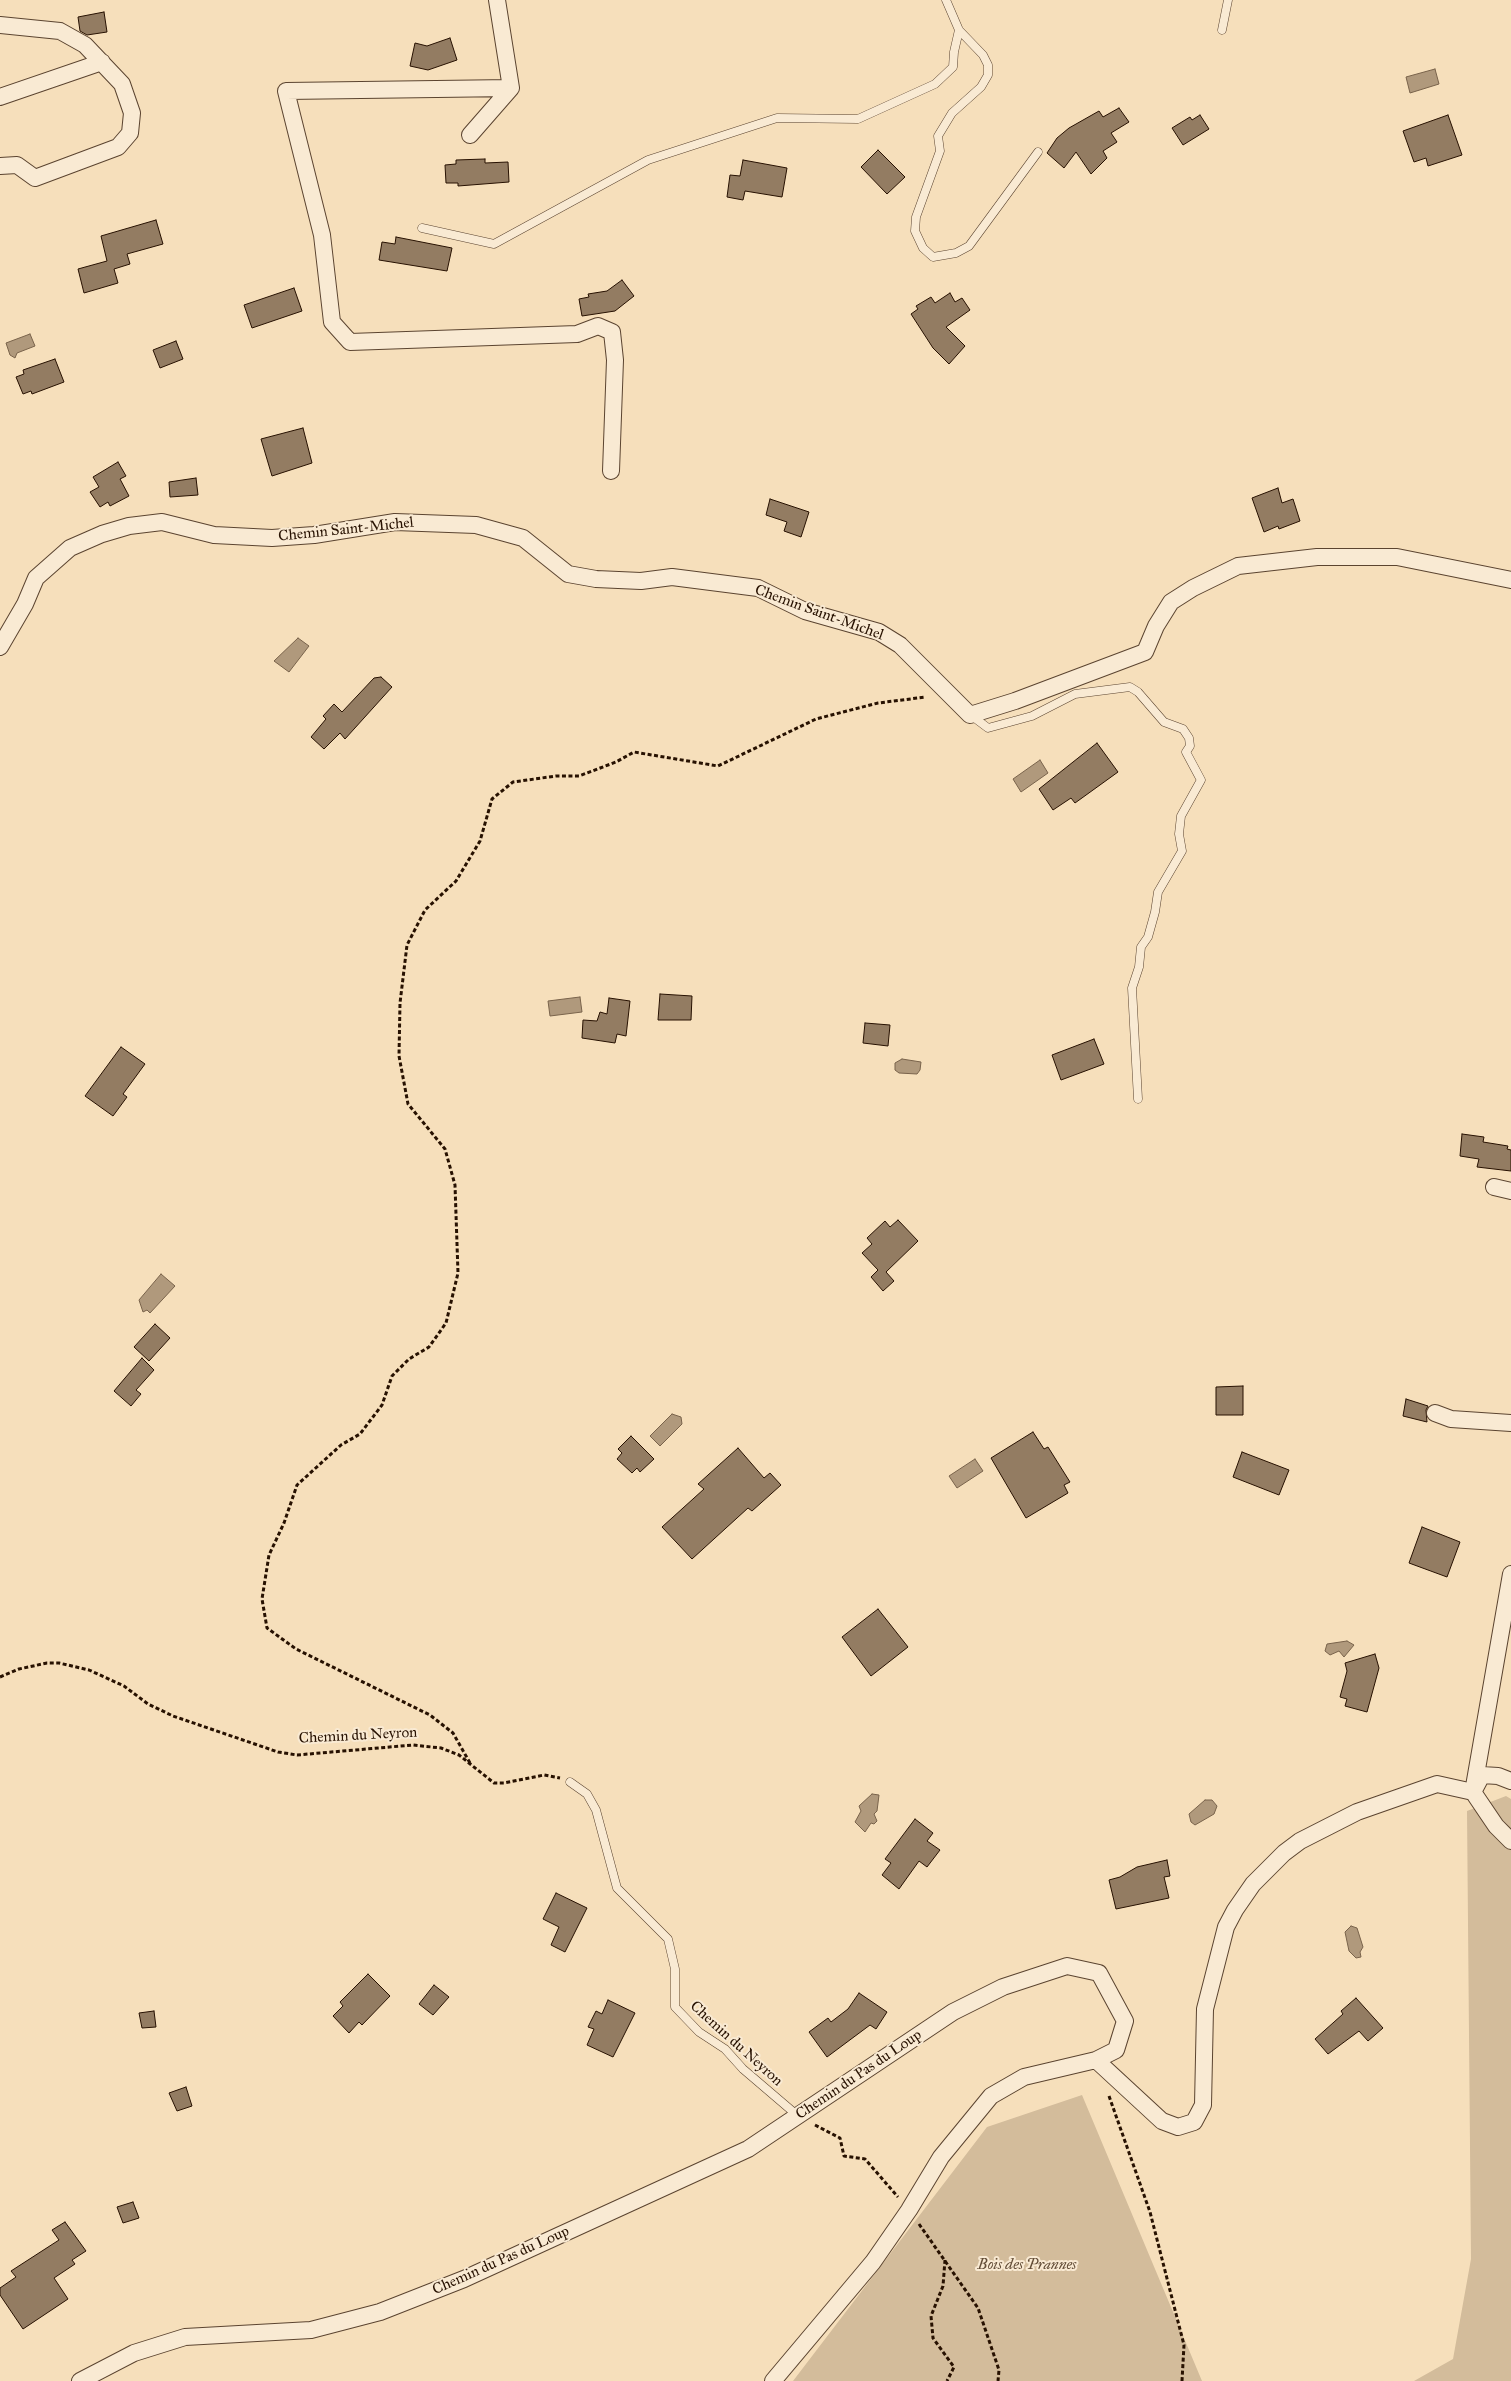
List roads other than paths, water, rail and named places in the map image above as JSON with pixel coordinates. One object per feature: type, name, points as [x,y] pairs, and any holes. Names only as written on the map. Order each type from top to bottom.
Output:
[{"type":"street","points":[[497,0],[511,88]]},
{"type":"street","points":[[0,25],[60,31],[85,45],[122,84],[132,113],[130,134],[118,147],[35,178],[17,166],[0,166]]},
{"type":"street","points":[[0,97],[102,62]]},
{"type":"street","points":[[470,134],[511,88]]},
{"type":"street","points":[[511,88],[286,90],[322,236],[332,322],[350,342],[577,334],[598,326],[612,332],[615,360],[611,471]]},
{"type":"street","name":"Chemin Saint-Michel","points":[[0,647],[25,604],[36,578],[70,548],[102,534],[129,526],[162,522],[214,535],[272,538],[314,535],[395,522],[452,523],[492,528],[523,538],[568,574],[596,579],[641,581],[672,577],[758,588],[805,611],[879,632],[900,645],[970,715]]},
{"type":"street","points":[[970,715],[1014,701],[1145,652],[1156,626],[1171,602],[1193,588],[1238,566],[1317,557],[1397,557],[1511,580]]},
{"type":"street","points":[[1494,1187],[1511,1191]]},
{"type":"street","points":[[1435,1413],[1451,1418],[1511,1423]]},
{"type":"street","points":[[1473,1792],[1511,1574]]},
{"type":"street","points":[[1473,1792],[1482,1775],[1498,1776],[1511,1781]]},
{"type":"street","points":[[1096,2060],[1162,2121],[1178,2127],[1194,2122],[1203,2105],[1205,2009],[1226,1927],[1234,1910],[1253,1884],[1284,1853],[1300,1841],[1357,1812],[1437,1784],[1473,1792],[1496,1826],[1511,1841]]},
{"type":"street","name":"Chemin du Pas du Loup","points":[[80,2381],[134,2353],[185,2337],[311,2330],[380,2312],[464,2279],[748,2149],[953,2012],[1003,1987],[1067,1966],[1099,1973],[1125,2021],[1116,2050],[1096,2060],[1024,2078],[991,2096],[941,2157],[909,2210],[861,2277],[773,2381]]},
{"type":"lane","points":[[946,0],[959,30],[983,56],[988,65],[988,75],[981,87],[952,113],[938,136],[940,152],[916,217],[915,231],[923,248],[934,257],[956,253],[969,246],[1038,152]]},
{"type":"lane","points":[[1222,30],[1228,0]]},
{"type":"lane","points":[[422,228],[494,244],[648,160],[776,118],[858,119],[935,84],[953,67],[959,30]]},
{"type":"lane","points":[[970,715],[988,728],[1032,716],[1075,694],[1130,687],[1138,692],[1164,722],[1183,730],[1190,738],[1190,746],[1186,752],[1202,780],[1182,816],[1179,834],[1182,851],[1158,892],[1155,912],[1148,936],[1141,947],[1139,967],[1132,988],[1138,1098]]},
{"type":"lane","name":"Chemin du Neyron","points":[[570,1782],[587,1794],[596,1810],[618,1888],[668,1939],[675,1970],[675,2007],[698,2032],[725,2049],[750,2075],[798,2116]]},
{"type":"park label","name":"Bois des Prannes","points":[[1027,2265]]}]
